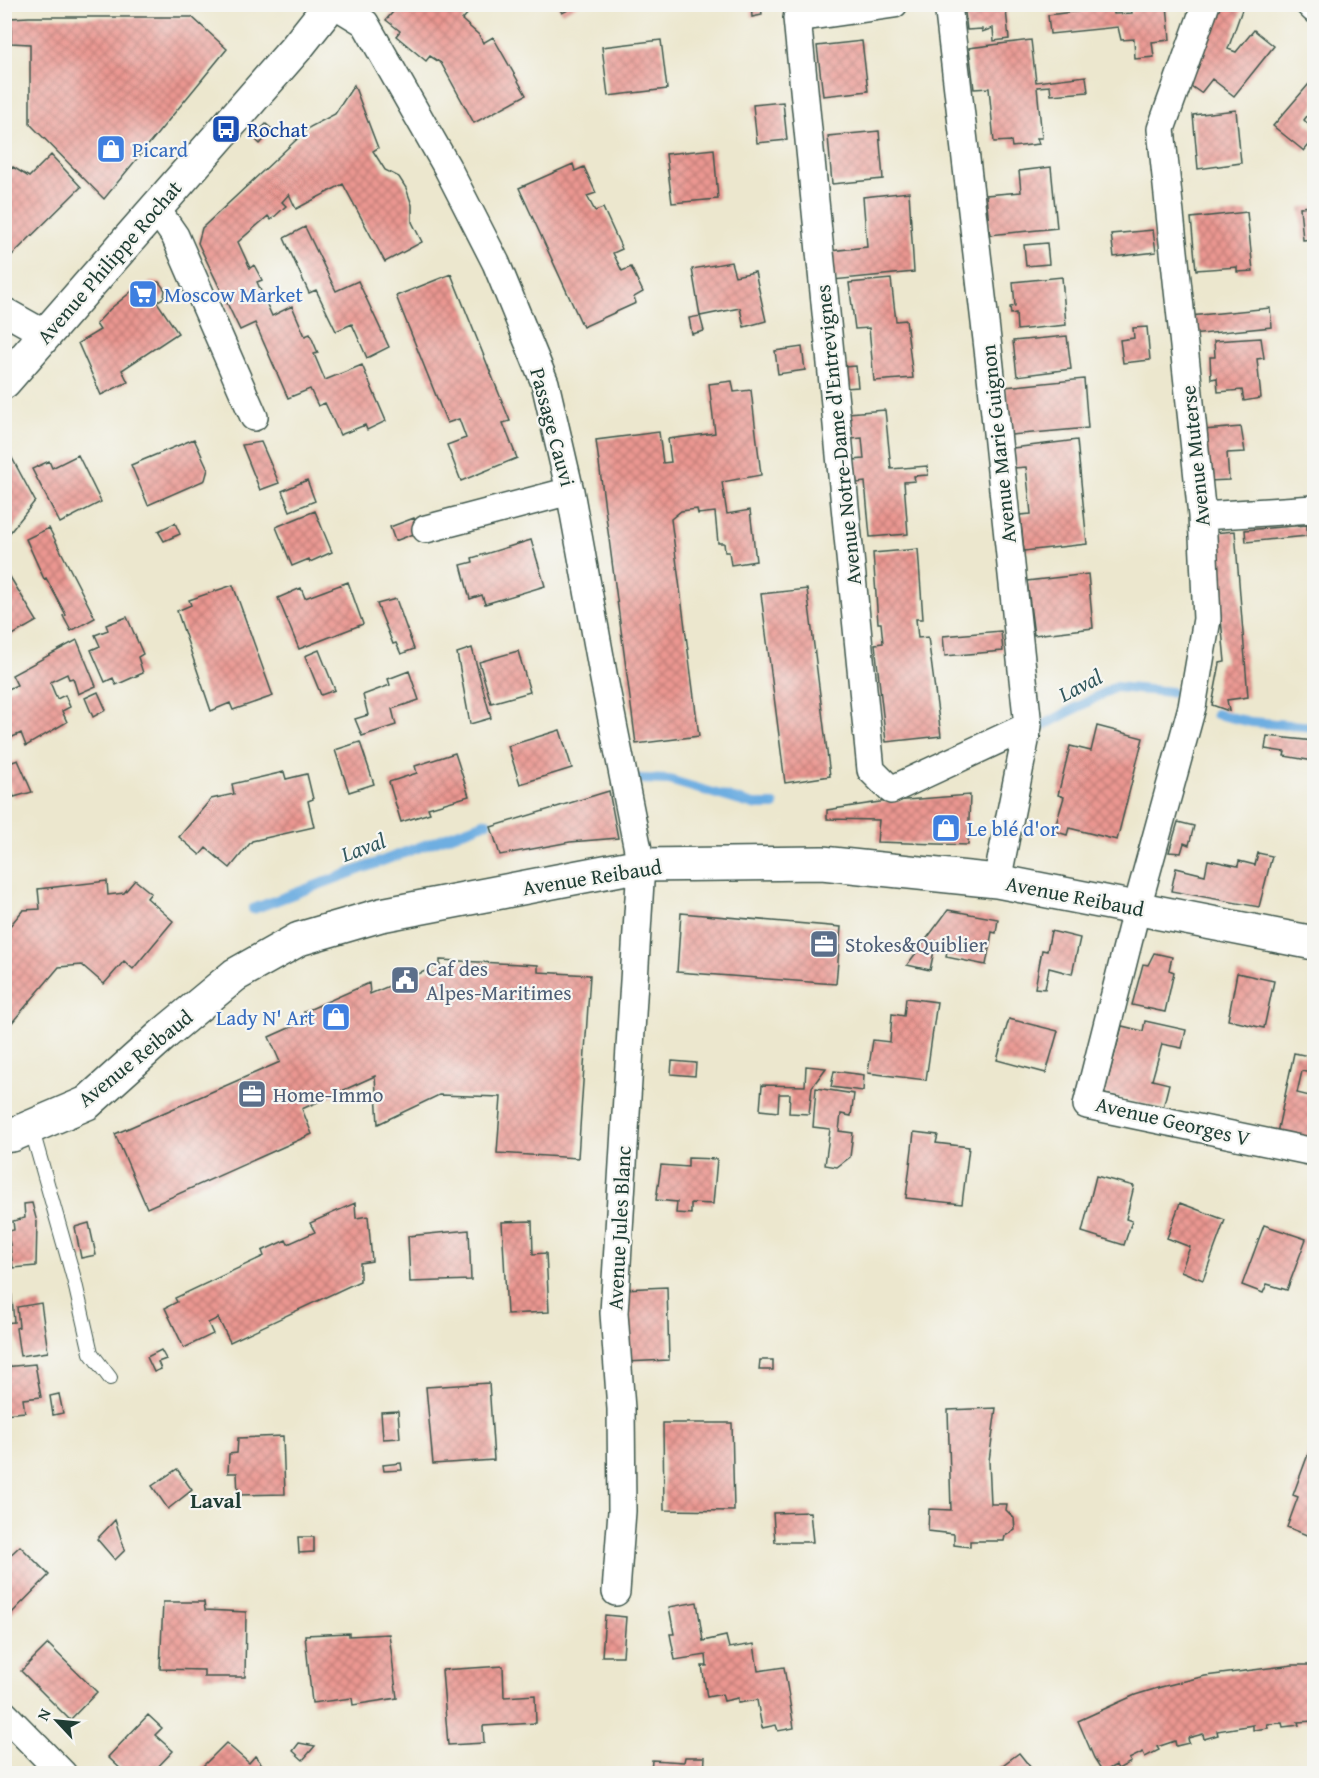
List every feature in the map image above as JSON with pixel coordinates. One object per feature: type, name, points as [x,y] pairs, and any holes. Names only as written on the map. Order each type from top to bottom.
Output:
[{"type":"street","name":"Avenue Philippe Rochat","points":[[4,382],[157,210],[333,4]]},
{"type":"street","name":"Passage Cauvi","points":[[333,4],[365,23],[447,167],[496,263],[545,383],[570,491],[641,865]]},
{"type":"street","name":"Avenue Notre-Dame d'Entrevignes","points":[[894,4],[797,18],[871,770],[891,790],[1028,726]]},
{"type":"street","name":"Avenue Marie Guignon","points":[[948,4],[989,357],[1028,726],[997,881]]},
{"type":"street","name":"Avenue Muterse","points":[[1137,907],[1192,707],[1207,620],[1202,516],[1161,129],[1206,4]]},
{"type":"street","points":[[1309,4],[1314,9]]},
{"type":"street","points":[[157,210],[175,236],[254,417]]},
{"type":"street","points":[[4,311],[45,334]]},
{"type":"street","points":[[426,529],[570,491]]},
{"type":"street","points":[[1202,516],[1314,509]]},
{"type":"street","name":"Avenue Reibaud","points":[[18,1131],[87,1103],[165,1033],[235,975],[299,939],[381,915],[641,865],[822,863],[997,881],[1314,943]]},
{"type":"street","name":"Avenue Jules Blanc","points":[[616,1592],[622,1511],[621,1409],[614,1313],[641,865]]},
{"type":"street","name":"Avenue Georges V","points":[[1137,907],[1087,1105],[1314,1152]]},
{"type":"street","points":[[4,1714],[63,1773]]},
{"type":"lane","points":[[18,1131],[74,1279],[91,1353],[110,1378]]},
{"type":"building","points":[[400,4],[476,4],[462,20],[479,35],[483,43],[493,37],[526,95],[474,123],[441,63],[430,56],[426,61],[396,36],[400,31],[386,20]]},
{"type":"building","points":[[557,4],[580,4],[562,13]]},
{"type":"building","points":[[751,4],[761,4],[762,15],[752,17]]},
{"type":"building","points":[[964,4],[1023,4],[1023,8],[1006,10],[1009,39],[994,41],[993,28],[982,32],[982,29],[967,30]]},
{"type":"building","points":[[1131,4],[1167,4],[1170,40],[1152,42],[1154,57],[1135,59],[1134,39],[1121,40],[1118,27],[1050,34],[1048,15],[1113,7],[1114,14],[1132,13]]},
{"type":"building","points":[[1215,4],[1244,4],[1228,49],[1236,52],[1254,30],[1274,46],[1234,96],[1212,79],[1201,93],[1188,84]]},
{"type":"building","points":[[192,17],[227,49],[104,199],[30,124],[30,44],[11,43],[11,18]]},
{"type":"building","points":[[661,40],[667,89],[608,96],[602,47]]},
{"type":"building","points":[[1031,40],[1036,82],[1086,76],[1088,92],[1051,95],[1050,86],[1037,87],[1042,138],[1037,138],[1039,144],[1012,147],[1011,141],[994,142],[989,88],[974,89],[969,48]]},
{"type":"building","points":[[862,41],[868,91],[823,96],[817,46]]},
{"type":"building","points":[[1314,78],[1314,107],[1304,120],[1314,130],[1314,139],[1304,151],[1273,126]]},
{"type":"building","points":[[354,85],[378,148],[373,151],[385,170],[399,177],[406,188],[412,205],[412,222],[422,242],[385,262],[343,184],[296,209],[289,194],[282,202],[286,206],[271,220],[268,216],[238,242],[250,268],[254,265],[262,280],[257,282],[272,316],[292,306],[305,336],[310,334],[318,353],[314,354],[325,380],[362,365],[386,421],[367,430],[365,425],[340,435],[325,403],[318,406],[310,389],[288,398],[255,323],[240,330],[198,243],[202,228],[310,127],[335,114]]},
{"type":"building","points":[[783,102],[787,140],[757,143],[753,105]]},
{"type":"building","points":[[1236,110],[1241,163],[1198,169],[1193,115]]},
{"type":"building","points":[[266,124],[273,130],[260,144],[253,137]]},
{"type":"building","points":[[879,131],[883,179],[832,184],[828,136]]},
{"type":"building","points":[[714,149],[718,199],[672,203],[666,154]]},
{"type":"building","points":[[51,155],[81,187],[4,263],[4,176],[13,167],[29,177]]},
{"type":"building","points":[[573,164],[575,171],[584,167],[596,193],[587,196],[595,211],[603,208],[622,249],[613,253],[622,271],[631,267],[643,292],[634,297],[636,303],[583,327],[519,188]]},
{"type":"building","points":[[1051,167],[1057,228],[990,235],[986,195],[1021,192],[1019,171]]},
{"type":"building","points":[[909,192],[914,272],[833,280],[830,251],[867,247],[863,197]]},
{"type":"building","points":[[1314,206],[1314,239],[1303,240],[1300,207]]},
{"type":"building","points":[[1247,212],[1253,271],[1237,272],[1237,267],[1196,270],[1191,218]]},
{"type":"building","points":[[305,227],[336,291],[358,281],[389,347],[367,358],[352,324],[336,331],[316,290],[309,293],[284,238]]},
{"type":"building","points":[[1153,230],[1156,252],[1114,257],[1111,234]]},
{"type":"building","points":[[1047,243],[1049,264],[1026,266],[1024,245]]},
{"type":"building","points":[[731,262],[735,276],[755,272],[766,321],[744,327],[740,308],[700,316],[692,269]]},
{"type":"building","points":[[451,274],[510,421],[503,423],[517,458],[461,481],[447,445],[466,438],[459,419],[447,423],[396,296]]},
{"type":"building","points":[[1062,277],[1066,325],[1017,330],[1016,313],[1011,314],[1010,307],[1015,306],[1013,282]]},
{"type":"building","points":[[891,279],[896,321],[906,320],[913,378],[874,381],[869,328],[855,329],[849,283]]},
{"type":"building","points":[[151,282],[159,282],[165,290],[164,297],[157,302],[178,333],[122,370],[128,382],[101,395],[78,343],[100,330],[96,324],[110,309],[142,283],[145,286]]},
{"type":"building","points":[[1270,308],[1272,327],[1191,335],[1190,316]]},
{"type":"building","points":[[700,316],[704,331],[692,334],[689,318]]},
{"type":"building","points":[[1147,327],[1150,360],[1123,363],[1120,340],[1134,338],[1133,328]]},
{"type":"building","points":[[1067,336],[1071,369],[1017,376],[1013,341]]},
{"type":"building","points":[[1261,338],[1264,358],[1257,359],[1261,398],[1244,401],[1242,390],[1218,392],[1217,378],[1211,379],[1210,357],[1215,357],[1214,341]]},
{"type":"building","points":[[802,347],[805,370],[778,374],[775,351]]},
{"type":"building","points":[[856,366],[858,387],[845,388],[843,367]]},
{"type":"building","points":[[1084,379],[1088,428],[1011,435],[1005,387]]},
{"type":"building","points":[[732,381],[734,392],[751,390],[761,475],[722,482],[727,514],[750,510],[756,561],[731,565],[729,552],[725,552],[724,543],[718,543],[715,512],[698,514],[697,509],[681,511],[671,519],[699,736],[636,744],[596,440],[659,432],[663,463],[671,462],[668,439],[715,433],[709,384]]},
{"type":"building","points":[[885,410],[891,469],[927,466],[928,475],[914,476],[915,481],[904,482],[908,534],[870,537],[865,482],[857,483],[853,460],[864,459],[862,438],[851,439],[848,413]]},
{"type":"building","points":[[1310,426],[1314,426],[1314,458],[1313,458]]},
{"type":"building","points":[[1241,427],[1245,452],[1227,453],[1229,480],[1208,481],[1203,430]]},
{"type":"building","points":[[194,439],[208,469],[205,480],[148,505],[131,465]]},
{"type":"building","points":[[1077,440],[1087,544],[1024,551],[1020,515],[1031,514],[1026,467],[1014,468],[1013,448]]},
{"type":"building","points":[[261,442],[279,483],[260,490],[242,445]]},
{"type":"building","points":[[4,443],[35,501],[4,540]]},
{"type":"building","points":[[78,455],[101,502],[60,523],[32,469],[49,461],[52,468]]},
{"type":"building","points":[[307,480],[315,501],[290,511],[282,491]]},
{"type":"building","points":[[315,511],[332,552],[310,562],[309,559],[292,566],[276,527]]},
{"type":"building","points":[[414,518],[419,532],[395,541],[390,527]]},
{"type":"building","points":[[175,523],[180,534],[164,541],[158,531]]},
{"type":"building","points":[[1307,525],[1307,536],[1246,542],[1245,530]]},
{"type":"building","points":[[49,528],[95,618],[71,631],[63,616],[66,615],[46,578],[44,579],[26,539]]},
{"type":"building","points":[[1235,531],[1248,697],[1227,700],[1229,711],[1212,705],[1220,663],[1225,662],[1213,533]]},
{"type":"building","points":[[531,540],[545,586],[485,604],[482,595],[470,599],[461,565],[473,562],[472,558]]},
{"type":"building","points":[[918,549],[923,619],[916,619],[918,638],[928,637],[941,736],[886,742],[875,644],[883,643],[881,623],[878,623],[873,553]]},
{"type":"building","points":[[4,567],[37,621],[4,640]]},
{"type":"building","points":[[1088,574],[1093,628],[1034,635],[1027,581]]},
{"type":"building","points":[[348,582],[363,624],[299,649],[278,598],[301,588],[305,598]]},
{"type":"building","points":[[233,585],[273,696],[233,710],[230,703],[211,711],[177,611],[191,605],[189,600]]},
{"type":"building","points":[[807,589],[830,776],[785,783],[761,594]]},
{"type":"building","points":[[396,599],[414,649],[401,654],[396,643],[393,644],[377,604]]},
{"type":"building","points":[[127,617],[143,654],[138,657],[143,673],[116,685],[113,678],[105,682],[91,650],[100,646],[95,635],[108,630],[106,625]]},
{"type":"building","points":[[1001,631],[1003,651],[945,656],[943,636]]},
{"type":"building","points":[[77,640],[96,686],[78,694],[73,678],[69,679],[67,674],[50,682],[57,699],[65,695],[70,707],[62,711],[67,722],[26,746],[21,733],[4,741],[4,691],[17,685],[12,675]]},
{"type":"building","points":[[472,648],[491,718],[470,724],[457,653]]},
{"type":"building","points":[[319,650],[335,690],[321,695],[305,656]]},
{"type":"building","points":[[518,651],[530,692],[491,703],[479,662]]},
{"type":"building","points":[[409,671],[419,700],[392,709],[396,725],[362,736],[355,719],[368,715],[363,695],[390,685],[388,679]]},
{"type":"building","points":[[98,692],[106,710],[93,717],[85,698]]},
{"type":"building","points":[[1097,726],[1143,738],[1117,840],[1069,828],[1067,835],[1054,831],[1064,797],[1058,795],[1070,746],[1091,751]]},
{"type":"building","points":[[560,730],[572,768],[520,784],[508,746]]},
{"type":"building","points":[[1267,736],[1314,741],[1314,761],[1284,756],[1285,752],[1265,749]]},
{"type":"building","points":[[360,742],[374,784],[349,792],[335,750]]},
{"type":"building","points":[[455,753],[469,796],[428,808],[430,813],[401,822],[389,782],[417,773],[415,766]]},
{"type":"building","points":[[18,760],[32,792],[14,797],[4,773],[4,765]]},
{"type":"building","points":[[284,772],[286,779],[307,774],[313,799],[308,801],[314,827],[252,841],[230,868],[206,848],[200,855],[179,837],[211,799],[234,794],[232,784]]},
{"type":"building","points":[[609,791],[618,838],[570,842],[500,855],[491,827]]},
{"type":"building","points":[[970,795],[968,845],[877,842],[879,820],[827,819],[827,810],[880,802]]},
{"type":"building","points":[[1178,822],[1194,826],[1189,845],[1184,843],[1181,853],[1169,852]]},
{"type":"building","points":[[1258,853],[1272,856],[1259,907],[1171,891],[1176,868],[1205,875],[1208,860],[1238,866],[1239,861],[1255,865]]},
{"type":"building","points":[[135,880],[151,893],[147,898],[173,921],[133,969],[124,961],[104,984],[82,965],[59,967],[4,1032],[4,933],[23,910],[40,909],[38,889],[107,881],[108,895],[124,893]]},
{"type":"building","points":[[948,910],[998,919],[996,933],[992,932],[986,965],[946,957],[948,943],[936,941],[930,970],[907,965]]},
{"type":"building","points":[[681,913],[841,927],[836,984],[677,972]]},
{"type":"building","points":[[1051,931],[1080,938],[1072,974],[1049,968],[1045,989],[1035,988],[1042,950],[1047,951]]},
{"type":"building","points":[[1154,953],[1172,957],[1169,970],[1174,972],[1165,1012],[1132,1005],[1143,964],[1148,965]]},
{"type":"building","points":[[440,960],[538,965],[538,972],[590,975],[578,1158],[497,1153],[501,1097],[439,1095],[378,1124],[375,1076],[302,1109],[312,1134],[147,1208],[115,1134],[280,1062],[269,1037],[307,1020],[304,1012],[369,983],[370,994],[440,965]]},
{"type":"building","points":[[1237,973],[1274,981],[1264,1028],[1228,1020]]},
{"type":"building","points":[[906,998],[937,1002],[926,1080],[868,1073],[873,1040],[890,1042],[892,1014],[904,1016]]},
{"type":"building","points":[[1009,1019],[1058,1031],[1046,1073],[997,1060]]},
{"type":"building","points":[[1145,1021],[1186,1030],[1182,1048],[1162,1044],[1152,1080],[1169,1084],[1163,1108],[1104,1094],[1122,1026],[1143,1031]]},
{"type":"building","points":[[1294,1053],[1314,1057],[1314,1074],[1302,1071],[1297,1093],[1314,1097],[1314,1142],[1277,1133]]},
{"type":"building","points":[[672,1061],[696,1063],[695,1076],[671,1074]]},
{"type":"building","points":[[806,1066],[826,1068],[812,1087],[809,1114],[789,1113],[790,1094],[779,1094],[778,1112],[760,1110],[762,1085],[805,1086]]},
{"type":"building","points":[[834,1071],[864,1075],[863,1091],[831,1087]]},
{"type":"building","points":[[816,1088],[854,1094],[851,1116],[841,1114],[839,1131],[853,1133],[850,1157],[837,1167],[825,1165],[830,1129],[813,1127]]},
{"type":"building","points":[[914,1132],[938,1135],[936,1143],[969,1147],[962,1204],[906,1198]]},
{"type":"building","points":[[688,1158],[717,1159],[713,1204],[691,1203],[691,1214],[676,1213],[677,1202],[656,1200],[661,1165],[688,1167]]},
{"type":"building","points":[[1096,1176],[1134,1186],[1126,1219],[1132,1221],[1124,1245],[1082,1232]]},
{"type":"building","points":[[32,1203],[37,1222],[36,1266],[13,1268],[8,1231],[14,1230],[13,1221],[25,1218],[24,1204]]},
{"type":"building","points":[[355,1203],[356,1218],[368,1216],[372,1261],[360,1263],[360,1281],[230,1342],[218,1318],[208,1323],[213,1334],[184,1348],[165,1308],[177,1302],[175,1298],[264,1256],[262,1251],[286,1240],[288,1244],[315,1232],[310,1223]]},
{"type":"building","points":[[1180,1203],[1225,1220],[1203,1280],[1181,1271],[1190,1247],[1167,1238]]},
{"type":"building","points":[[532,1221],[533,1254],[546,1253],[549,1312],[507,1314],[502,1222]]},
{"type":"building","points":[[89,1223],[96,1255],[81,1258],[75,1227]]},
{"type":"building","points":[[1264,1225],[1306,1239],[1287,1290],[1267,1284],[1263,1293],[1242,1285]]},
{"type":"building","points":[[469,1230],[471,1280],[410,1282],[408,1236]]},
{"type":"building","points":[[11,1287],[14,1322],[4,1323],[4,1288]]},
{"type":"building","points":[[667,1287],[669,1360],[625,1362],[624,1289]]},
{"type":"building","points":[[41,1303],[48,1352],[20,1356],[16,1328],[19,1327],[17,1307]]},
{"type":"building","points":[[161,1350],[166,1359],[158,1362],[161,1369],[154,1372],[147,1357]]},
{"type":"building","points":[[760,1360],[773,1360],[773,1370],[759,1370]]},
{"type":"building","points":[[35,1364],[41,1397],[23,1399],[25,1412],[4,1414],[4,1367]]},
{"type":"building","points":[[489,1383],[494,1460],[433,1464],[426,1387]]},
{"type":"building","points":[[59,1394],[63,1413],[53,1415],[50,1396]]},
{"type":"building","points":[[996,1408],[989,1461],[991,1504],[1007,1504],[1006,1510],[1014,1518],[1015,1530],[1005,1536],[1004,1541],[970,1541],[970,1547],[954,1545],[954,1534],[928,1531],[929,1509],[951,1510],[948,1410]]},
{"type":"building","points":[[398,1411],[400,1438],[383,1439],[381,1412]]},
{"type":"building","points":[[663,1423],[732,1423],[734,1511],[664,1510]]},
{"type":"building","points":[[283,1436],[285,1494],[238,1495],[237,1473],[228,1473],[229,1454],[237,1453],[238,1438]]},
{"type":"building","points":[[1310,1449],[1314,1450],[1314,1538],[1287,1527],[1298,1497],[1293,1495]]},
{"type":"building","points":[[401,1463],[402,1470],[384,1471],[383,1465]]},
{"type":"building","points":[[177,1469],[192,1490],[168,1509],[152,1486]]},
{"type":"building","points":[[810,1512],[813,1542],[775,1542],[773,1513]]},
{"type":"building","points":[[115,1520],[125,1550],[115,1560],[97,1539]]},
{"type":"building","points":[[298,1537],[314,1537],[314,1552],[299,1553]]},
{"type":"building","points":[[20,1546],[49,1575],[7,1618],[4,1615],[4,1561]]},
{"type":"building","points":[[163,1602],[204,1602],[205,1610],[246,1612],[245,1677],[204,1677],[204,1670],[160,1669]]},
{"type":"building","points":[[697,1602],[703,1641],[726,1636],[729,1648],[754,1644],[758,1671],[784,1667],[794,1728],[778,1731],[776,1725],[762,1728],[757,1700],[738,1703],[738,1698],[724,1701],[722,1694],[707,1697],[702,1666],[707,1666],[706,1655],[675,1660],[670,1634],[674,1634],[669,1607]]},
{"type":"building","points":[[605,1615],[626,1617],[623,1656],[602,1656]]},
{"type":"building","points":[[349,1633],[349,1636],[389,1634],[397,1698],[353,1705],[352,1698],[312,1703],[305,1635]]},
{"type":"building","points":[[48,1644],[97,1692],[70,1720],[21,1671]]},
{"type":"building","points":[[1293,1665],[1314,1665],[1314,1721],[1298,1722],[1299,1725],[1283,1727],[1282,1723],[1267,1724],[1268,1728],[1253,1730],[1253,1725],[1217,1731],[1218,1735],[1204,1739],[1203,1734],[1188,1738],[1189,1743],[1176,1746],[1175,1741],[1157,1747],[1159,1750],[1145,1757],[1143,1752],[1129,1759],[1131,1762],[1118,1769],[1116,1765],[1103,1772],[1094,1758],[1078,1721],[1135,1695],[1161,1687],[1205,1676]]},
{"type":"building","points":[[503,1666],[504,1697],[535,1695],[536,1723],[483,1726],[484,1743],[448,1745],[442,1670]]},
{"type":"building","points":[[148,1715],[162,1728],[155,1735],[173,1751],[152,1773],[125,1773],[108,1757]]},
{"type":"building","points":[[226,1743],[249,1763],[255,1756],[265,1768],[259,1773],[196,1773]]},
{"type":"building","points":[[299,1743],[315,1746],[303,1760],[293,1751]]},
{"type":"building","points":[[1019,1753],[1035,1773],[992,1773]]},
{"type":"building","points":[[685,1757],[705,1757],[704,1773],[651,1773],[652,1760],[684,1762]]},
{"type":"waterway","name":"Laval","points":[[1044,725],[1115,687],[1171,692]]},
{"type":"waterway","name":"Laval","points":[[1216,714],[1251,722],[1314,727]]},
{"type":"waterway","name":"Laval","points":[[641,779],[669,780],[754,805],[774,805]]},
{"type":"waterway","name":"Laval","points":[[253,909],[487,822]]},
{"type":"place","name":"Rochat","points":[[226,129]]},
{"type":"place","name":"Picard","points":[[111,149]]},
{"type":"place","name":"Moscow Market","points":[[143,294]]},
{"type":"place","name":"Le blé d'or","points":[[946,828]]},
{"type":"place","name":"Stokes&Quiblier","points":[[824,944]]},
{"type":"place","name":"Caf des Alpes-Maritimes","points":[[405,980]]},
{"type":"place","name":"Lady N' Art","points":[[336,1017]]},
{"type":"place","name":"Home-Immo","points":[[252,1094]]},
{"type":"district","name":"Laval","points":[[216,1500]]}]
